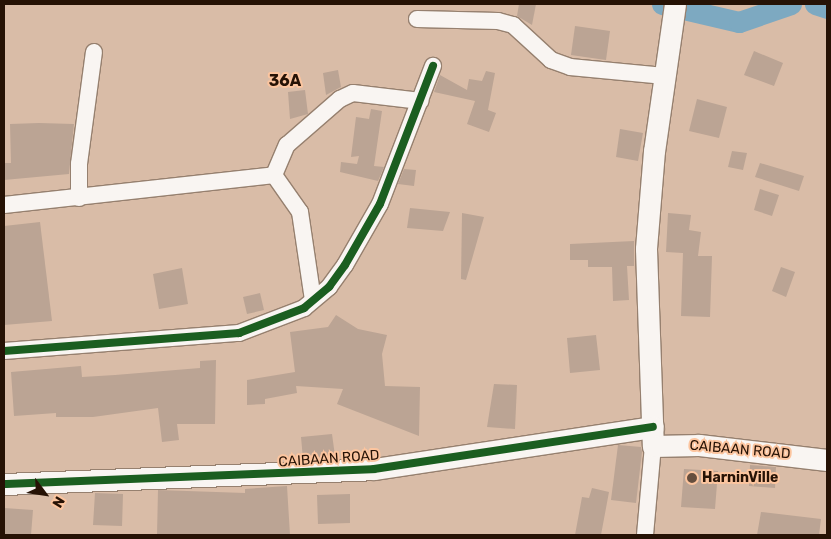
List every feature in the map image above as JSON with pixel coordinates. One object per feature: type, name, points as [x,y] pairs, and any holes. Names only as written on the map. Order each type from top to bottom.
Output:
[{"type":"street","points":[[646,535],[653,436],[646,250],[665,76],[675,4]]},
{"type":"street","points":[[417,19],[498,21],[513,25],[551,60],[570,67],[665,76]]},
{"type":"street","points":[[79,198],[79,164],[94,52]]},
{"type":"street","points":[[4,351],[239,333],[258,329],[313,300],[345,265],[380,204],[433,66]]},
{"type":"street","points":[[274,175],[287,145],[297,133],[346,96],[421,101]]},
{"type":"street","points":[[4,205],[274,175]]},
{"type":"street","points":[[274,175],[300,212],[313,300]]},
{"type":"street","name":"CAIBAAN ROAD","points":[[4,484],[374,469],[653,436],[699,445],[827,460]]},
{"type":"building","points":[[519,4],[536,4],[532,25],[517,16]]},
{"type":"building","points":[[575,26],[610,31],[606,60],[571,55]]},
{"type":"building","points":[[754,51],[783,63],[774,86],[744,75]]},
{"type":"building","points":[[338,70],[341,87],[326,95],[323,73]]},
{"type":"building","points":[[486,71],[495,73],[488,110],[496,113],[489,132],[467,124],[475,101],[434,92],[440,75],[467,90],[469,79],[482,81]]},
{"type":"building","points":[[305,90],[308,114],[290,119],[288,92]]},
{"type":"building","points":[[697,99],[727,107],[719,138],[689,131]]},
{"type":"building","points":[[371,109],[382,111],[374,166],[384,167],[378,181],[340,172],[341,162],[357,164],[359,156],[351,157],[356,117],[369,119]]},
{"type":"building","points":[[10,124],[74,124],[69,174],[4,180],[4,163],[11,163]]},
{"type":"building","points":[[620,129],[643,133],[638,161],[616,157]]},
{"type":"building","points":[[732,151],[747,153],[743,170],[728,167]]},
{"type":"building","points":[[760,163],[804,176],[799,191],[755,177]]},
{"type":"building","points":[[404,169],[416,170],[414,186],[398,184]]},
{"type":"building","points":[[760,189],[779,195],[772,216],[754,210]]},
{"type":"building","points":[[410,208],[450,212],[443,231],[407,228]]},
{"type":"building","points":[[462,213],[484,217],[466,280],[461,279]]},
{"type":"building","points":[[668,213],[691,215],[689,230],[701,232],[698,256],[712,256],[710,317],[681,316],[683,253],[666,252]]},
{"type":"building","points":[[40,222],[52,321],[4,325],[4,226]]},
{"type":"building","points":[[634,241],[634,266],[627,266],[629,300],[613,301],[612,267],[588,267],[588,260],[570,260],[570,244]]},
{"type":"building","points":[[781,267],[795,272],[786,297],[772,291]]},
{"type":"building","points":[[182,268],[188,304],[159,309],[153,274]]},
{"type":"building","points":[[260,293],[264,310],[247,314],[243,297]]},
{"type":"building","points":[[336,315],[358,329],[387,335],[382,354],[385,386],[420,387],[419,436],[337,404],[343,389],[296,386],[297,393],[265,399],[265,404],[247,405],[247,380],[295,372],[290,332],[328,327]]},
{"type":"building","points":[[596,335],[600,370],[570,373],[567,338]]},
{"type":"building","points":[[216,360],[215,424],[177,424],[179,440],[162,442],[158,408],[93,417],[56,417],[56,413],[14,416],[11,372],[81,366],[82,377],[200,368],[200,361]]},
{"type":"building","points":[[494,384],[517,385],[515,429],[487,427]]},
{"type":"building","points":[[332,434],[335,456],[303,459],[301,437]]},
{"type":"building","points":[[618,445],[641,447],[636,503],[611,500]]},
{"type":"building","points":[[750,465],[776,467],[775,488],[749,486]]},
{"type":"building","points":[[684,469],[718,471],[715,509],[681,507]]},
{"type":"building","points":[[287,486],[290,535],[157,535],[158,490],[245,493],[245,489]]},
{"type":"building","points":[[592,488],[609,492],[601,535],[575,535],[582,497],[589,498]]},
{"type":"building","points":[[95,493],[123,494],[122,526],[93,525]]},
{"type":"building","points":[[350,494],[350,523],[318,524],[317,495]]},
{"type":"building","points":[[4,508],[33,510],[31,535],[4,535]]},
{"type":"building","points":[[761,512],[821,519],[819,535],[757,535]]},
{"type":"waterway","points":[[662,4],[739,22],[791,4]]},
{"type":"waterway","points":[[815,4],[827,8]]},
{"type":"cycle path","points":[[4,351],[239,333],[304,308],[329,287],[345,265],[380,204],[433,66]]},
{"type":"cycle path","points":[[4,484],[374,469],[653,427]]},
{"type":"place","name":"HarninVille","points":[[692,478]]},
{"type":"district","name":"36A","points":[[285,81]]}]
